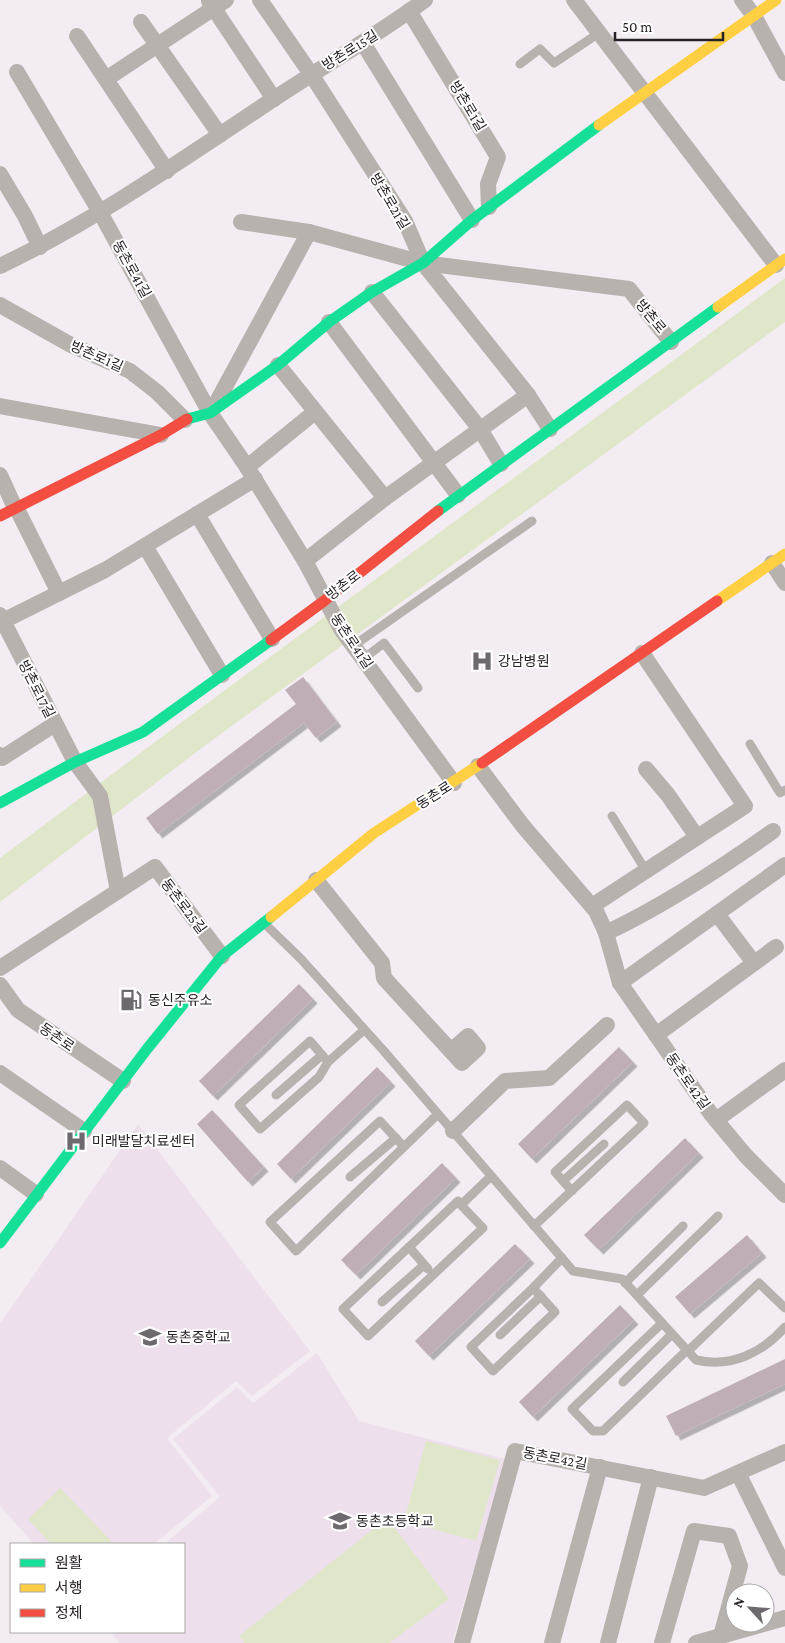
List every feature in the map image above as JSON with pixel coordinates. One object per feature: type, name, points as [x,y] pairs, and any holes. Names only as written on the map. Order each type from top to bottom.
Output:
[{"type":"street","name":"방촌로15길","points":[[0,266],[40,247],[167,171],[311,74],[363,43],[426,0]]},
{"type":"street","points":[[574,0],[646,93]]},
{"type":"street","points":[[742,0],[754,16],[785,73]]},
{"type":"street","points":[[10,510],[161,435],[185,420],[210,413],[278,365],[329,322],[372,292],[423,263],[489,207],[776,0]]},
{"type":"street","name":"방촌로21길","points":[[264,1],[404,221],[423,263],[528,395],[550,429]]},
{"type":"street","points":[[106,79],[216,3],[274,99]]},
{"type":"street","name":"방촌로1길","points":[[409,12],[498,156],[488,184],[489,207]]},
{"type":"street","points":[[141,22],[220,135]]},
{"type":"street","points":[[78,36],[167,171]]},
{"type":"street","points":[[363,43],[472,220]]},
{"type":"street","name":"동촌로41길","points":[[17,72],[100,212],[210,413],[251,473],[305,561],[324,600],[358,652],[454,783]]},
{"type":"street","name":"방촌로","points":[[0,803],[75,762],[143,732],[324,600],[458,495],[781,262],[646,93]]},
{"type":"street","points":[[0,174],[25,216],[40,247]]},
{"type":"street","points":[[241,222],[309,232],[423,263]]},
{"type":"street","points":[[210,413],[309,232]]},
{"type":"street","name":"방촌로","points":[[423,263],[629,289],[671,342]]},
{"type":"street","points":[[372,292],[480,429],[501,464]]},
{"type":"street","name":"방촌로1길","points":[[0,305],[71,345],[130,371],[157,392],[185,420]]},
{"type":"street","points":[[329,322],[458,495]]},
{"type":"street","points":[[278,365],[385,498]]},
{"type":"street","points":[[305,561],[385,498],[528,395]]},
{"type":"street","points":[[0,406],[161,435]]},
{"type":"street","points":[[1,618],[59,593],[105,570],[197,514],[251,473],[315,412]]},
{"type":"street","points":[[0,475],[10,510],[59,593]]},
{"type":"street","points":[[197,514],[272,639]]},
{"type":"street","points":[[145,546],[222,675]]},
{"type":"street","points":[[778,558],[785,583]]},
{"type":"street","name":"동촌로","points":[[0,1243],[84,1131],[222,956],[374,834],[454,783],[778,558]]},
{"type":"street","name":"방촌로17길","points":[[1,618],[75,762]]},
{"type":"street","points":[[592,906],[745,806],[642,653]]},
{"type":"street","points":[[1,758],[55,724]]},
{"type":"street","points":[[75,762],[100,796],[118,891]]},
{"type":"street","name":"동촌로42길","points":[[478,766],[523,826],[592,906],[606,933],[620,983],[716,1120],[746,1156],[785,1195]]},
{"type":"street","points":[[646,769],[668,795],[697,837]]},
{"type":"street","points":[[606,933],[636,919],[699,881],[773,831]]},
{"type":"street","points":[[620,983],[785,865]]},
{"type":"street","name":"동촌로25길","points":[[0,968],[155,867],[222,956]]},
{"type":"street","points":[[316,880],[382,963],[384,978],[451,1051]]},
{"type":"street","points":[[717,914],[754,963]]},
{"type":"street","points":[[656,1035],[776,947]]},
{"type":"street","name":"동촌로","points":[[0,985],[18,1010],[123,1081]]},
{"type":"street","points":[[453,1131],[506,1081],[548,1078],[607,1025]]},
{"type":"street","points":[[716,1120],[785,1070]]},
{"type":"street","points":[[0,1073],[84,1131]]},
{"type":"street","points":[[0,1168],[36,1194]]},
{"type":"street","name":"동촌로42길","points":[[462,1643],[515,1451],[704,1488],[785,1452]]},
{"type":"street","points":[[552,1643],[600,1467]]},
{"type":"street","points":[[738,1473],[785,1568]]},
{"type":"street","points":[[608,1643],[651,1477]]},
{"type":"street","points":[[662,1643],[694,1531],[728,1536],[740,1566],[721,1636]]},
{"type":"street","points":[[696,1643],[785,1618]]},
{"type":"lane","points":[[520,64],[540,49],[554,63],[599,33]]},
{"type":"lane","points":[[358,652],[532,520]]},
{"type":"lane","points":[[358,652],[384,643],[418,688]]},
{"type":"lane","points":[[750,744],[780,793],[785,790]]},
{"type":"lane","points":[[612,816],[646,871]]},
{"type":"lane","points":[[263,922],[301,959],[453,1131],[490,1177],[573,1271],[622,1279],[696,1360],[714,1364],[755,1353],[785,1327]]},
{"type":"lane","points":[[276,1094],[364,1030]]},
{"type":"lane","points":[[310,1042],[325,1058],[319,1077],[260,1129],[239,1105],[310,1042]]},
{"type":"lane","points":[[534,1226],[572,1191],[644,1123],[627,1105],[555,1172],[572,1191]]},
{"type":"lane","points":[[403,1146],[380,1121],[270,1222],[296,1251],[396,1157],[403,1146],[438,1114]]},
{"type":"lane","points":[[350,1177],[396,1138]]},
{"type":"lane","points":[[563,1181],[604,1144]]},
{"type":"lane","points":[[462,1205],[490,1177]]},
{"type":"lane","points":[[458,1201],[483,1228],[368,1336],[343,1308],[409,1247],[458,1201]]},
{"type":"lane","points":[[637,1296],[718,1216]]},
{"type":"lane","points":[[625,1283],[683,1226]]},
{"type":"lane","points":[[409,1247],[434,1275]]},
{"type":"lane","points":[[533,1288],[555,1312],[493,1370],[471,1347],[562,1258]]},
{"type":"lane","points":[[382,1302],[424,1265]]},
{"type":"lane","points":[[662,1323],[572,1409],[593,1431],[604,1431],[759,1283],[785,1308]]},
{"type":"lane","points":[[500,1335],[540,1296]]},
{"type":"lane","points":[[623,1382],[672,1334]]},
{"type":"shaded area","name":"동촌중학교","points":[[138,1124],[310,1351],[252,1396],[236,1381],[167,1438],[212,1496],[155,1543],[33,1543],[0,1506],[0,1324]]},
{"type":"shaded area","name":"동촌초등학교","points":[[317,1353],[359,1421],[506,1459],[452,1643],[120,1643],[111,1633],[185,1633],[185,1543],[165,1543],[220,1497],[173,1439],[237,1387],[253,1403]]},
{"type":"green space","points":[[785,278],[785,322],[203,747],[0,902],[0,858]]},
{"type":"green space","points":[[426,1441],[500,1460],[476,1541],[404,1521]]},
{"type":"green space","points":[[60,1488],[111,1541],[109,1543],[50,1543],[28,1519]]},
{"type":"green space","points":[[387,1518],[449,1599],[389,1643],[245,1643],[239,1636]]},
{"type":"building","points":[[303,677],[337,722],[316,738],[304,723],[158,834],[146,818],[296,704],[285,690]]},
{"type":"building","points":[[299,984],[313,999],[213,1096],[199,1081]]},
{"type":"building","points":[[619,1047],[633,1062],[532,1159],[518,1144]]},
{"type":"building","points":[[377,1067],[391,1082],[291,1179],[277,1164]]},
{"type":"building","points":[[212,1110],[264,1167],[248,1182],[197,1124]]},
{"type":"building","points":[[685,1138],[699,1153],[599,1250],[584,1235]]},
{"type":"building","points":[[442,1163],[456,1178],[356,1275],[341,1260]]},
{"type":"building","points":[[747,1235],[762,1253],[690,1314],[675,1297]]},
{"type":"building","points":[[515,1244],[530,1259],[429,1356],[415,1341]]},
{"type":"building","points":[[620,1305],[634,1320],[533,1417],[519,1402]]},
{"type":"building","points":[[785,1359],[785,1384],[676,1436],[666,1416]]},
{"type":"traffic: fast","points":[[187,419],[210,413],[278,365],[329,322],[372,292],[423,263],[472,220],[599,125]]},
{"type":"traffic: fast","points":[[438,511],[718,307]]},
{"type":"traffic: fast","points":[[0,803],[75,762],[143,732],[271,640]]},
{"type":"traffic: fast","points":[[0,1243],[147,1049],[222,956],[271,917]]},
{"type":"traffic: slow","points":[[599,125],[776,0]]},
{"type":"traffic: slow","points":[[718,307],[785,259]]},
{"type":"traffic: slow","points":[[717,601],[785,554]]},
{"type":"traffic: slow","points":[[271,917],[374,833],[482,763]]},
{"type":"traffic: jam","points":[[0,516],[161,435],[187,419]]},
{"type":"traffic: jam","points":[[271,640],[324,601],[438,511]]},
{"type":"traffic: jam","points":[[482,763],[717,601]]},
{"type":"place","name":"강남병원","points":[[482,661]]},
{"type":"place","name":"동신주유소","points":[[131,1000]]},
{"type":"place","name":"미래발달치료센터","points":[[76,1141]]},
{"type":"place","name":"동촌중학교","points":[[150,1337]]},
{"type":"place","name":"동촌초등학교","points":[[340,1521]]}]
